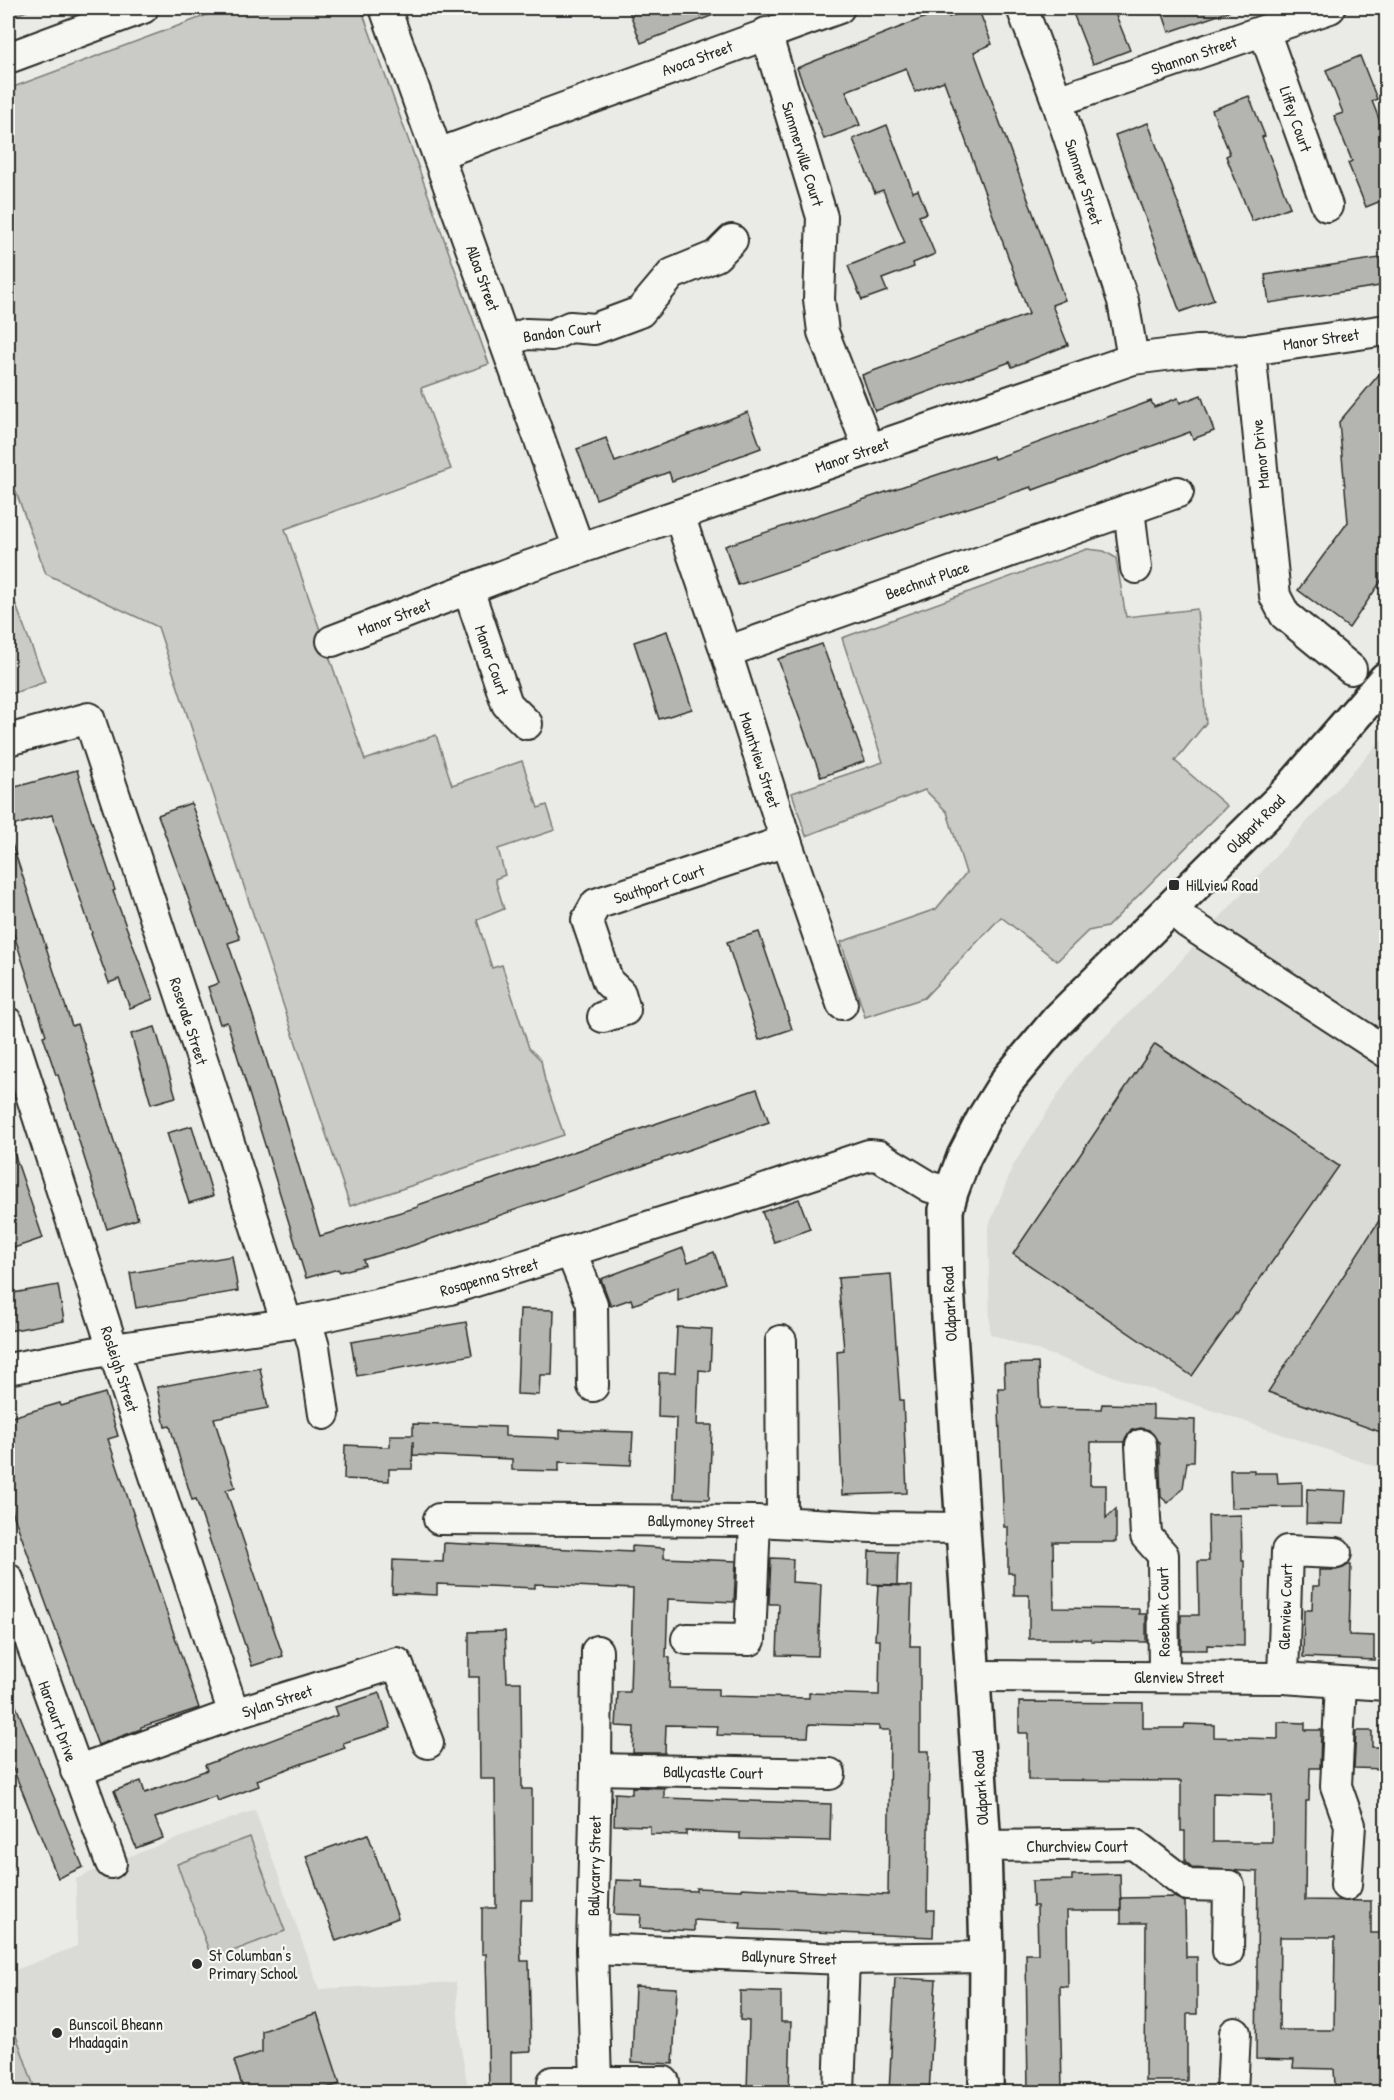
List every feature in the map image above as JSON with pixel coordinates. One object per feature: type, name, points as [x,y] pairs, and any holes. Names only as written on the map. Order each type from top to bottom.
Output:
[{"type":"main road","name":"Oldpark Road","points":[[986,2092],[987,1957],[984,1846],[947,1287],[946,1210],[951,1192],[964,1157],[1007,1081],[1058,1020],[1288,792],[1386,679]]},
{"type":"street","points":[[8,58],[143,8]]},
{"type":"street","name":"Alloa Street","points":[[386,8],[579,549]]},
{"type":"street","name":"Avoca Street","points":[[438,154],[839,8]]},
{"type":"street","name":"Summer Street","points":[[1022,8],[1057,101],[1123,301],[1133,359]]},
{"type":"street","name":"Shannon Street","points":[[1057,101],[1330,8]]},
{"type":"street","name":"Liffey Court","points":[[1264,31],[1327,207]]},
{"type":"street","name":"Summerville Court","points":[[766,33],[822,218],[819,299],[823,332],[869,449]]},
{"type":"street","name":"Bandon Court","points":[[506,342],[526,334],[552,334],[570,327],[594,329],[640,312],[672,274],[716,256],[732,240]]},
{"type":"street","name":"Manor Street","points":[[332,641],[579,549],[1133,359],[1197,351],[1250,350],[1386,330]]},
{"type":"street","name":"Manor Drive","points":[[1250,350],[1259,560],[1285,615],[1351,669]]},
{"type":"street","name":"Beechnut Place","points":[[726,651],[1178,492]]},
{"type":"street","points":[[1129,509],[1136,568]]},
{"type":"street","name":"Mountview Street","points":[[679,515],[726,651],[786,842],[842,1004]]},
{"type":"street","name":"Manor Court","points":[[468,590],[507,704],[527,724]]},
{"type":"street","name":"Rosevale Street","points":[[8,740],[89,718],[209,1082],[296,1322],[314,1347],[324,1414]]},
{"type":"street","name":"Southport Court","points":[[603,1017],[625,1010],[620,993],[608,982],[587,920],[596,904],[786,842]]},
{"type":"street","points":[[1172,908],[1188,923],[1386,1052]]},
{"type":"street","name":"Rosleigh Street","points":[[8,1023],[234,1714]]},
{"type":"street","name":"Rosapenna Street","points":[[8,1369],[113,1349],[296,1322],[450,1289],[868,1155],[879,1156],[930,1187],[951,1192]]},
{"type":"street","points":[[571,1252],[592,1304],[593,1386]]},
{"type":"street","points":[[687,1640],[750,1640],[769,1522],[781,1341]]},
{"type":"street","name":"Rosebank Court","points":[[1142,1445],[1146,1536],[1163,1555],[1164,1677]]},
{"type":"street","name":"Ballymoney Street","points":[[439,1519],[769,1522],[962,1528]]},
{"type":"street","name":"Glenview Court","points":[[1283,1678],[1287,1551],[1336,1553]]},
{"type":"street","name":"Harcourt Drive","points":[[8,1579],[111,1863]]},
{"type":"street","name":"Ballycarry Street","points":[[596,2082],[592,1949],[597,1651]]},
{"type":"street","name":"Sylan Street","points":[[76,1771],[234,1714],[397,1663],[428,1743]]},
{"type":"street","name":"Glenview Street","points":[[971,1676],[1283,1678],[1386,1685]]},
{"type":"street","points":[[1341,1683],[1336,1786],[1350,1825],[1347,1885]]},
{"type":"street","name":"Ballycastle Court","points":[[596,1769],[830,1774]]},
{"type":"street","name":"Churchview Court","points":[[984,1846],[1134,1844],[1187,1885],[1229,1886],[1228,1951]]},
{"type":"street","name":"Ballynure Street","points":[[592,1949],[844,1959],[987,1957]]},
{"type":"street","points":[[839,2092],[844,1959]]},
{"type":"street","points":[[1232,2092],[1234,2033]]},
{"type":"street","points":[[554,2082],[664,2082]]},
{"type":"shaded area","points":[[8,8],[35,8],[8,18]]},
{"type":"shaded area","points":[[226,8],[361,8],[489,364],[421,388],[451,469],[285,529],[365,760],[436,735],[452,785],[522,761],[538,808],[547,805],[555,830],[498,849],[505,875],[495,879],[504,909],[477,920],[492,968],[502,965],[529,1048],[541,1060],[545,1081],[564,1135],[350,1206],[158,627],[46,574],[8,470],[8,89]]},
{"type":"shaded area","points":[[1087,549],[1104,551],[1116,558],[1126,617],[1197,609],[1206,723],[1175,761],[1227,806],[1107,927],[1088,931],[1057,961],[1001,917],[924,998],[865,1017],[841,942],[936,909],[966,873],[947,812],[925,790],[806,836],[792,793],[883,762],[842,638]]},
{"type":"shaded area","points":[[8,584],[45,682],[8,695]]},
{"type":"shaded area","points":[[1386,735],[1386,1470],[990,1334],[988,1228],[1014,1164],[1077,1065],[1176,966]]},
{"type":"shaded area","name":"St Columban's Primary School","points":[[255,1810],[319,1989],[456,1982],[460,2044],[469,2092],[8,2092],[8,1973],[77,1946],[76,1879],[111,1863]]},
{"type":"shaded area","points":[[250,1837],[285,1931],[212,1959],[177,1864]]},
{"type":"shaded area","points":[[12,2024],[36,2092],[8,2092],[8,2026]]},
{"type":"building","points":[[628,8],[728,8],[729,9],[641,43]]},
{"type":"building","points":[[978,8],[992,44],[974,52],[1065,300],[1052,305],[1068,345],[1012,367],[1010,362],[875,411],[862,375],[1029,314],[944,81],[915,92],[906,68],[846,91],[860,125],[824,139],[797,68],[946,9],[949,17]]},
{"type":"building","points":[[1071,8],[1113,8],[1130,50],[1093,64]]},
{"type":"building","points":[[1161,8],[1229,8],[1230,11],[1169,32]]},
{"type":"building","points":[[1360,56],[1377,99],[1372,101],[1386,137],[1386,199],[1366,207],[1348,163],[1352,161],[1334,116],[1343,113],[1326,70]]},
{"type":"building","points":[[1249,96],[1265,136],[1262,137],[1290,207],[1252,221],[1226,156],[1230,154],[1212,110]]},
{"type":"building","points":[[1148,123],[1214,300],[1180,312],[1115,135]]},
{"type":"building","points":[[887,125],[913,192],[918,190],[927,213],[919,216],[935,254],[913,263],[914,267],[882,279],[887,291],[862,300],[848,266],[905,243],[883,190],[875,193],[853,139]]},
{"type":"building","points":[[1386,257],[1386,285],[1269,303],[1265,275]]},
{"type":"building","points":[[1386,366],[1386,574],[1349,628],[1298,590],[1348,522],[1339,422]]},
{"type":"building","points":[[1201,395],[1214,431],[1193,439],[1190,432],[1033,490],[1031,487],[738,585],[725,546],[993,456],[994,459],[1151,401],[1154,407],[1178,398],[1180,403]]},
{"type":"building","points":[[748,412],[761,448],[672,481],[669,472],[596,499],[577,449],[606,438],[615,462]]},
{"type":"building","points":[[667,631],[692,709],[659,719],[634,642]]},
{"type":"building","points":[[822,644],[865,761],[821,777],[778,659]]},
{"type":"building","points":[[77,770],[115,890],[113,891],[153,999],[130,1008],[119,979],[109,983],[52,815],[8,827],[8,789]]},
{"type":"building","points":[[191,803],[240,939],[228,943],[252,1013],[320,1236],[418,1207],[418,1205],[757,1089],[769,1122],[405,1248],[363,1260],[365,1265],[340,1272],[338,1269],[306,1278],[227,1022],[220,1024],[208,987],[219,983],[158,815]]},
{"type":"building","points":[[8,844],[12,844],[72,1026],[77,1024],[84,1044],[138,1219],[107,1229],[58,1075],[56,1075],[43,1036],[46,1035],[8,916]]},
{"type":"building","points":[[759,932],[792,1029],[759,1040],[727,942]]},
{"type":"building","points":[[155,1027],[176,1097],[151,1104],[131,1034]]},
{"type":"building","points":[[1155,1044],[1339,1166],[1192,1376],[1013,1254]]},
{"type":"building","points":[[192,1126],[213,1196],[189,1203],[167,1133]]},
{"type":"building","points":[[8,1144],[11,1144],[43,1238],[8,1250]]},
{"type":"building","points":[[799,1199],[810,1229],[774,1242],[762,1212]]},
{"type":"building","points":[[1386,1210],[1386,1434],[1268,1392]]},
{"type":"building","points":[[683,1248],[688,1262],[714,1252],[725,1283],[678,1301],[678,1287],[633,1305],[631,1299],[611,1306],[601,1279]]},
{"type":"building","points":[[232,1256],[238,1291],[136,1308],[130,1273]]},
{"type":"building","points":[[891,1274],[900,1400],[903,1400],[907,1493],[842,1495],[837,1351],[844,1350],[838,1278]]},
{"type":"building","points":[[58,1285],[64,1321],[8,1331],[8,1294]]},
{"type":"building","points":[[520,1309],[554,1310],[552,1375],[540,1375],[539,1395],[517,1394]]},
{"type":"building","points":[[466,1322],[472,1355],[357,1376],[351,1342]]},
{"type":"building","points":[[677,1327],[712,1329],[710,1371],[699,1370],[697,1425],[712,1425],[709,1499],[674,1498],[676,1418],[658,1417],[659,1373],[675,1373]]},
{"type":"building","points":[[1038,1363],[1040,1408],[1101,1409],[1102,1404],[1153,1405],[1153,1418],[1195,1420],[1194,1462],[1187,1462],[1183,1488],[1168,1503],[1161,1497],[1159,1443],[1149,1430],[1141,1428],[1132,1430],[1124,1442],[1091,1442],[1090,1485],[1106,1485],[1106,1518],[1116,1509],[1116,1542],[1053,1542],[1054,1608],[1139,1609],[1139,1614],[1146,1614],[1146,1642],[1029,1639],[1029,1595],[1014,1595],[1014,1573],[1008,1573],[1008,1527],[1004,1527],[998,1388],[1005,1388],[1004,1364]]},
{"type":"building","points":[[260,1368],[268,1408],[214,1418],[235,1487],[226,1490],[283,1656],[252,1666],[196,1499],[192,1500],[170,1426],[165,1427],[157,1387]]},
{"type":"building","points":[[105,1393],[118,1436],[108,1439],[199,1708],[141,1727],[141,1729],[98,1745],[8,1500],[8,1418]]},
{"type":"building","points":[[413,1424],[505,1427],[505,1436],[560,1438],[560,1430],[633,1432],[631,1465],[559,1462],[559,1471],[512,1470],[512,1459],[413,1455],[413,1441],[412,1469],[389,1469],[389,1481],[344,1479],[345,1445],[390,1447],[390,1435],[413,1435]]},
{"type":"building","points":[[1230,1470],[1277,1473],[1278,1483],[1302,1482],[1302,1507],[1231,1508]]},
{"type":"building","points":[[1307,1489],[1346,1491],[1344,1524],[1306,1523]]},
{"type":"building","points":[[1241,1515],[1242,1561],[1244,1561],[1244,1646],[1207,1645],[1207,1650],[1181,1650],[1181,1615],[1199,1615],[1198,1561],[1209,1561],[1208,1516]]},
{"type":"building","points":[[444,1543],[632,1552],[632,1546],[664,1548],[664,1558],[736,1561],[734,1602],[668,1599],[666,1657],[670,1658],[669,1688],[718,1689],[718,1696],[809,1698],[809,1693],[879,1695],[880,1640],[875,1640],[878,1585],[912,1586],[910,1646],[920,1646],[920,1751],[929,1751],[927,1910],[934,1910],[933,1937],[740,1929],[741,1923],[694,1920],[694,1931],[640,1928],[641,1915],[614,1914],[616,1880],[643,1881],[642,1888],[669,1890],[696,1891],[696,1888],[742,1890],[742,1888],[888,1895],[890,1730],[879,1730],[879,1726],[809,1724],[808,1737],[740,1736],[717,1735],[718,1726],[666,1725],[665,1753],[633,1753],[634,1727],[616,1726],[618,1692],[630,1692],[633,1589],[535,1584],[535,1588],[437,1584],[437,1595],[392,1593],[393,1560],[443,1562]]},
{"type":"building","points":[[869,1551],[898,1552],[897,1585],[868,1584]]},
{"type":"building","points":[[771,1558],[793,1559],[792,1582],[821,1584],[818,1656],[777,1655],[779,1604],[769,1604]]},
{"type":"building","points":[[1351,1565],[1349,1635],[1374,1636],[1374,1660],[1303,1657],[1304,1610],[1312,1610],[1313,1586],[1319,1586],[1319,1570],[1336,1570]]},
{"type":"building","points":[[505,1631],[507,1682],[521,1682],[522,1789],[532,1789],[532,1900],[521,1900],[520,1931],[521,1961],[529,1961],[531,2051],[511,2052],[511,2092],[489,2092],[486,1954],[482,1954],[482,1908],[496,1908],[495,1779],[480,1779],[479,1677],[469,1677],[469,1632]]},
{"type":"building","points":[[8,1687],[83,1867],[58,1878],[8,1757]]},
{"type":"building","points":[[380,1693],[391,1728],[343,1743],[345,1748],[257,1780],[259,1786],[218,1801],[216,1796],[155,1818],[163,1838],[136,1848],[114,1791],[141,1781],[145,1793],[207,1770],[205,1765],[338,1715],[335,1707]]},
{"type":"building","points":[[1019,1702],[1143,1703],[1143,1728],[1184,1728],[1185,1724],[1214,1725],[1214,1737],[1278,1739],[1278,1722],[1305,1723],[1305,1730],[1321,1730],[1320,1768],[1310,1768],[1309,1801],[1306,1801],[1305,1900],[1371,1901],[1371,1933],[1386,1933],[1386,2092],[1342,2092],[1342,2085],[1335,2085],[1334,2069],[1293,2068],[1294,2060],[1256,2059],[1258,1872],[1193,1868],[1185,1861],[1185,1831],[1181,1831],[1181,1781],[1028,1780],[1028,1733],[1019,1733]],"holes":[[[1213,1793],[1272,1795],[1272,1842],[1213,1842]],[[1280,1937],[1335,1937],[1334,2030],[1279,2030]]]},
{"type":"building","points":[[1356,1731],[1372,1731],[1372,1747],[1386,1747],[1386,1769],[1354,1768]]},
{"type":"building","points":[[632,1787],[664,1788],[664,1798],[831,1804],[830,1841],[740,1839],[740,1833],[686,1831],[686,1835],[650,1834],[650,1826],[614,1825],[615,1793],[632,1794]]},
{"type":"building","points":[[368,1834],[398,1918],[336,1941],[306,1856]]},
{"type":"building","points":[[1120,1874],[1121,1911],[1067,1911],[1068,1987],[1060,1986],[1062,2091],[1028,2091],[1026,1954],[1038,1954],[1037,1906],[1033,1906],[1032,1881],[1072,1880],[1072,1875]]},
{"type":"building","points":[[1174,1897],[1185,1902],[1186,1957],[1197,1957],[1197,2014],[1187,2014],[1187,2081],[1145,2081],[1146,1923],[1121,1923],[1121,1898]]},
{"type":"building","points":[[895,1978],[936,1980],[929,2092],[889,2092]]},
{"type":"building","points":[[635,1986],[677,1988],[673,2064],[632,2062]]},
{"type":"building","points":[[740,1991],[781,1992],[781,2022],[791,2022],[789,2092],[747,2092],[749,2021],[740,2020]]},
{"type":"building","points":[[317,2013],[340,2084],[313,2092],[244,2092],[234,2061],[262,2052],[262,2031]]},
{"type":"place","name":"Hillview Road","points":[[1174,885]]},
{"type":"place","name":"St Columban's Primary School","points":[[197,1964]]},
{"type":"place","name":"Bunscoil Bheann Mhadagain","points":[[57,2033]]}]
